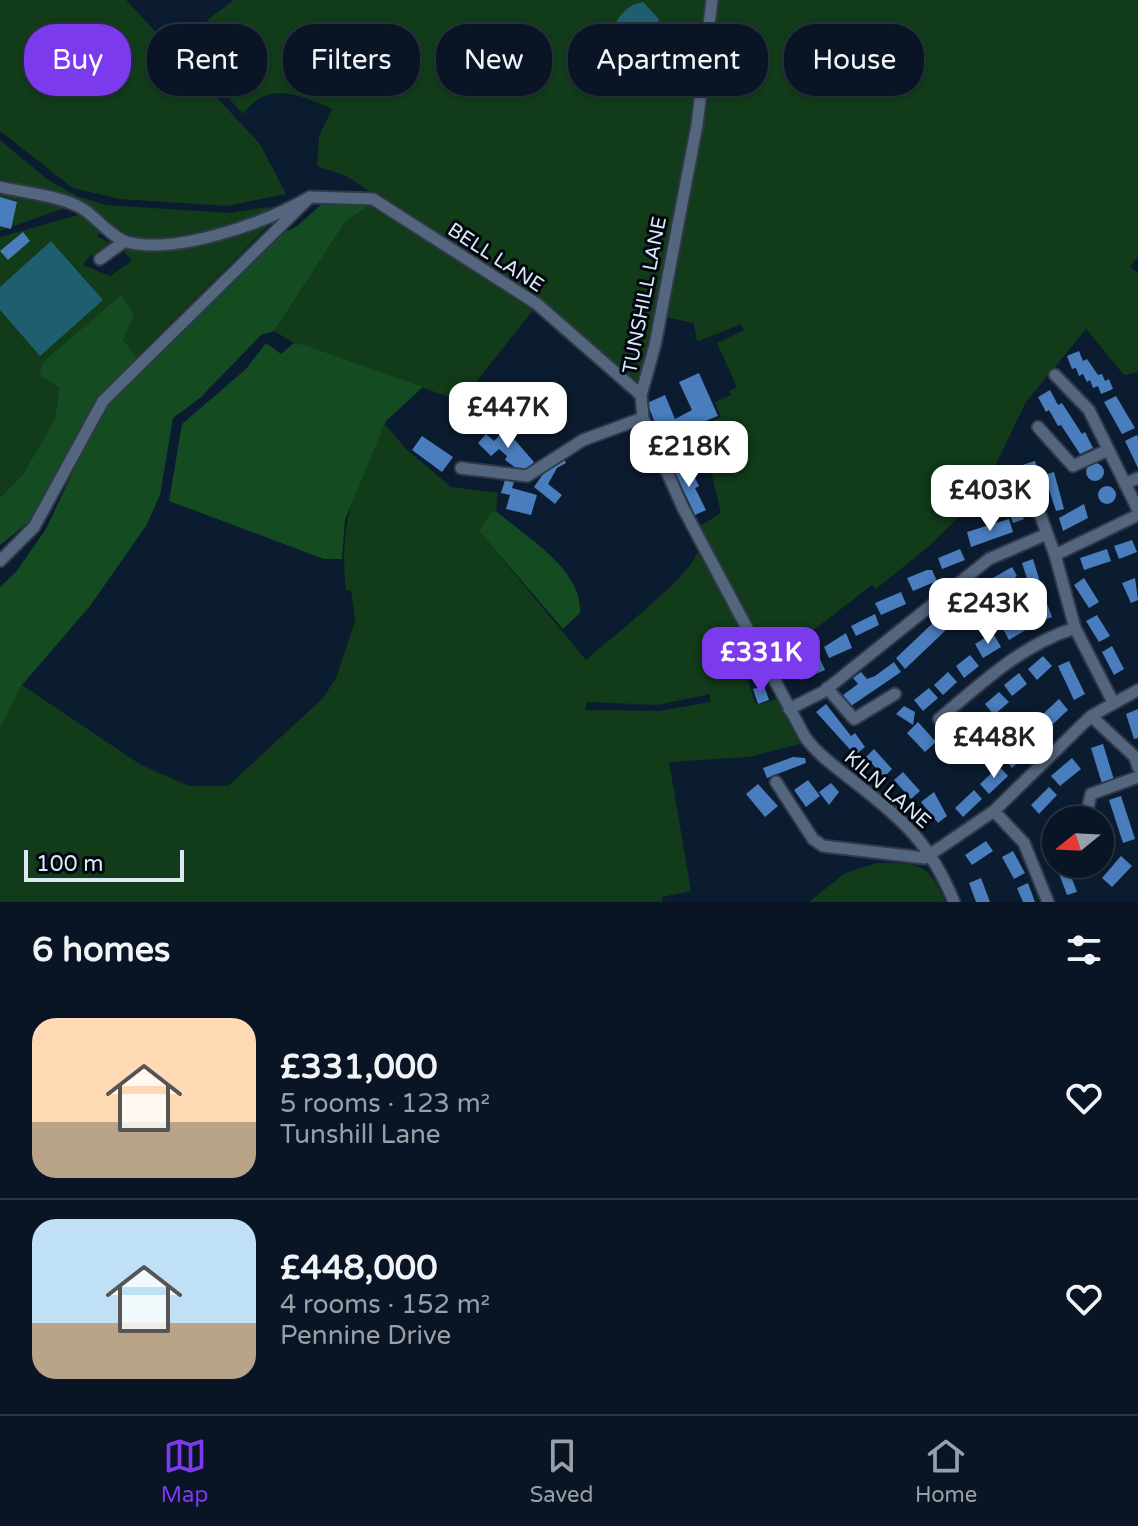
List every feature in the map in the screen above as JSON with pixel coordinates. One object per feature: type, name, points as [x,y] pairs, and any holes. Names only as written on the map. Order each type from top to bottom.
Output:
[{"type":"street","name":"TUNSHILL LANE","points":[[712,0],[697,125],[658,333],[641,395],[643,418],[683,508],[789,709]]},
{"type":"street","points":[[0,187],[81,207],[125,241],[165,244],[249,227],[310,197]]},
{"type":"street","name":"BELL LANE","points":[[310,197],[373,199],[537,304],[641,395]]},
{"type":"street","points":[[0,561],[34,527],[103,401],[310,197]]},
{"type":"street","points":[[100,259],[125,241]]},
{"type":"street","points":[[1055,375],[1089,410],[1138,512],[1055,555]]},
{"type":"street","points":[[461,468],[527,476],[583,440],[643,418]]},
{"type":"street","points":[[1038,427],[1073,466],[1108,450]]},
{"type":"street","points":[[1125,484],[1138,478]]},
{"type":"street","points":[[1032,492],[1055,555],[1075,628],[1113,702]]},
{"type":"street","points":[[789,709],[827,688],[989,559],[1047,534]]},
{"type":"street","points":[[939,719],[1019,653],[1042,638],[1075,628]]},
{"type":"street","points":[[827,688],[854,719],[895,694]]},
{"type":"street","points":[[776,782],[813,839],[823,846],[866,848],[915,858],[933,856],[994,811],[1091,716],[1138,690]]},
{"type":"street","name":"KILN LANE","points":[[789,709],[811,746],[897,816],[933,856],[954,902]]},
{"type":"street","points":[[1091,716],[1135,757],[1138,767]]},
{"type":"street","points":[[1088,806],[1091,794],[1138,777]]},
{"type":"street","points":[[994,811],[1024,843],[1048,902]]},
{"type":"green space","points":[[0,0],[126,0],[148,24],[147,96],[215,96],[260,144],[286,194],[227,206],[120,199],[73,188],[0,131]]},
{"type":"green space","points":[[234,0],[705,0],[703,24],[568,24],[568,96],[698,96],[642,376],[636,381],[543,303],[346,176],[317,166],[319,136],[332,109],[299,96],[420,96],[420,24],[283,24],[283,94],[267,96],[267,24],[209,24],[207,20]]},
{"type":"green space","points":[[717,0],[1138,0],[1138,256],[1130,267],[1138,273],[1138,372],[1124,375],[1086,329],[1026,402],[980,497],[929,546],[876,589],[872,585],[771,663],[700,526],[721,513],[700,426],[721,417],[715,402],[731,395],[729,391],[737,387],[717,343],[744,330],[741,324],[697,342],[694,323],[665,317],[706,96],[768,96],[768,24],[714,24]]},
{"type":"green space","points":[[227,96],[266,96],[252,103],[243,114]]},
{"type":"green space","points":[[0,140],[48,180],[77,196],[106,205],[230,213],[269,207],[273,212],[218,229],[149,240],[125,233],[69,197],[0,179]]},
{"type":"green space","points":[[0,189],[70,206],[0,231]]},
{"type":"green space","points":[[323,203],[371,204],[346,221],[274,331],[261,335],[200,398],[173,418],[160,495],[146,526],[90,606],[22,685],[0,728],[0,587],[16,572],[46,529],[104,405],[271,239],[297,226]]},
{"type":"green space","points":[[371,204],[534,309],[461,401],[294,343],[274,331],[346,221]]},
{"type":"green space","points":[[82,214],[102,228],[97,236],[112,244],[89,257],[83,265],[110,276],[132,261],[122,249],[272,222],[137,357],[123,340],[59,386],[55,419],[23,474],[0,498],[0,237]]},
{"type":"green space","points":[[121,295],[134,315],[123,340],[137,357],[90,411],[34,518],[0,545],[0,498],[23,474],[55,419],[59,387],[40,376],[42,363]]},
{"type":"green space","points":[[266,343],[281,354],[294,343],[307,346],[423,387],[386,421],[345,520],[342,559],[324,559],[169,501],[182,424],[246,369]]},
{"type":"green space","points":[[385,424],[406,449],[451,487],[498,493],[496,511],[491,513],[479,531],[586,660],[665,592],[691,564],[696,554],[703,552],[764,673],[748,680],[756,705],[777,699],[800,744],[749,757],[669,762],[691,891],[662,897],[663,902],[0,902],[0,728],[22,685],[141,765],[189,786],[228,786],[323,698],[336,678],[355,621],[351,590],[346,591],[347,523],[358,485]],"holes":[[[710,694],[710,702],[660,711],[585,710],[587,702],[657,705]]]},
{"type":"green space","points":[[496,511],[537,543],[563,569],[572,583],[580,613],[563,629],[479,531],[491,512]]},
{"type":"green space","points":[[877,863],[902,863],[927,872],[934,879],[945,902],[809,902],[845,873]]},
{"type":"water","points":[[643,2],[659,19],[658,24],[615,24],[625,11]]},
{"type":"water","points":[[51,241],[103,300],[40,356],[0,310],[0,287]]},
{"type":"building","points":[[0,197],[17,202],[11,229],[0,226]]},
{"type":"building","points":[[23,232],[30,241],[8,260],[0,251]]},
{"type":"building","points":[[1079,351],[1083,361],[1087,359],[1098,375],[1102,374],[1105,381],[1109,379],[1113,389],[1101,394],[1098,386],[1093,388],[1090,380],[1087,382],[1083,374],[1079,376],[1076,368],[1072,369],[1067,356]]},
{"type":"building","points":[[699,373],[718,416],[678,432],[685,450],[669,457],[647,403],[665,395],[675,419],[692,410],[679,382]]},
{"type":"building","points":[[1050,390],[1082,434],[1085,432],[1093,448],[1080,454],[1049,410],[1046,412],[1038,397]]},
{"type":"building","points":[[1116,396],[1135,428],[1122,434],[1104,402]]},
{"type":"building","points":[[503,432],[508,432],[534,462],[523,473],[505,460],[507,456],[499,449],[491,456],[478,443],[486,434],[494,441]]},
{"type":"building","points":[[1137,435],[1138,438],[1138,468],[1125,441]]},
{"type":"building","points":[[422,436],[453,457],[442,472],[412,450]]},
{"type":"building","points":[[562,455],[566,463],[557,468],[548,484],[562,495],[555,504],[534,487],[552,461]]},
{"type":"building","points":[[676,459],[685,478],[693,474],[699,486],[695,488],[706,510],[695,515],[670,462]]},
{"type":"building","points":[[1035,461],[1038,472],[1014,480],[1010,469]]},
{"type":"building","points":[[1095,463],[1104,472],[1095,481],[1086,472]]},
{"type":"building","points":[[1054,472],[1064,509],[1056,511],[1044,475]]},
{"type":"building","points":[[505,480],[514,482],[512,488],[537,495],[531,515],[506,509],[510,495],[501,493]]},
{"type":"building","points":[[1107,486],[1116,495],[1107,504],[1098,495]]},
{"type":"building","points":[[1013,489],[1024,519],[1013,523],[1003,492]]},
{"type":"building","points":[[1084,504],[1088,518],[1063,531],[1059,518]]},
{"type":"building","points":[[1009,519],[1013,532],[971,547],[967,532]]},
{"type":"building","points":[[1132,540],[1137,552],[1119,559],[1114,546]]},
{"type":"building","points":[[960,549],[965,560],[942,569],[938,558]]},
{"type":"building","points":[[1107,549],[1111,561],[1084,570],[1080,558]]},
{"type":"building","points":[[1033,559],[1041,585],[1030,588],[1022,563]]},
{"type":"building","points":[[1012,567],[1017,576],[993,595],[986,582]]},
{"type":"building","points":[[932,570],[937,581],[913,591],[907,578]]},
{"type":"building","points":[[1084,578],[1099,602],[1089,608],[1074,585]]},
{"type":"building","points":[[1135,578],[1138,600],[1131,603],[1122,583]]},
{"type":"building","points":[[977,587],[987,598],[972,611],[963,600]]},
{"type":"building","points":[[901,592],[906,604],[881,615],[875,603]]},
{"type":"building","points":[[1043,593],[1052,617],[1041,621],[1032,597]]},
{"type":"building","points":[[957,604],[966,615],[948,630],[939,618]]},
{"type":"building","points":[[1020,613],[1029,628],[1009,640],[1001,625]]},
{"type":"building","points":[[875,614],[879,625],[856,636],[851,626]]},
{"type":"building","points":[[1097,615],[1110,636],[1099,642],[1086,621]]},
{"type":"building","points":[[936,620],[945,631],[905,669],[896,658]]},
{"type":"building","points":[[846,633],[852,648],[829,658],[824,647]]},
{"type":"building","points":[[993,633],[1001,647],[983,658],[975,644]]},
{"type":"building","points":[[1112,646],[1124,669],[1114,675],[1102,652]]},
{"type":"building","points":[[970,655],[979,666],[964,678],[956,666]]},
{"type":"building","points":[[1043,656],[1052,666],[1037,680],[1028,669]]},
{"type":"building","points":[[820,659],[825,670],[801,680],[796,670]]},
{"type":"building","points":[[1069,661],[1085,694],[1074,700],[1058,666]]},
{"type":"building","points":[[894,662],[901,672],[851,706],[843,695],[858,684],[853,678],[861,672],[867,679],[875,676]]},
{"type":"building","points":[[948,672],[957,682],[943,695],[934,685]]},
{"type":"building","points":[[1019,673],[1027,684],[1012,696],[1004,685]]},
{"type":"building","points":[[764,686],[769,700],[758,704],[753,689]]},
{"type":"building","points":[[929,688],[938,698],[923,711],[914,700]]},
{"type":"building","points":[[999,692],[1009,702],[994,715],[985,704]]},
{"type":"building","points":[[1059,699],[1068,710],[1037,739],[1027,729]]},
{"type":"building","points":[[826,704],[851,736],[855,733],[865,747],[855,755],[816,712]]},
{"type":"building","points":[[904,706],[915,712],[913,725],[896,714]]},
{"type":"building","points":[[1138,709],[1138,738],[1134,739],[1126,714]]},
{"type":"building","points":[[981,712],[990,722],[976,734],[967,724]]},
{"type":"building","points":[[918,722],[936,742],[925,752],[907,733]]},
{"type":"building","points":[[962,731],[971,742],[957,754],[948,743]]},
{"type":"building","points":[[1023,741],[1032,750],[1012,768],[1004,758]]},
{"type":"building","points":[[1103,744],[1115,783],[1103,787],[1091,748]]},
{"type":"building","points":[[874,749],[892,769],[884,777],[866,757]]},
{"type":"building","points":[[793,757],[805,758],[806,763],[767,778],[763,768]]},
{"type":"building","points":[[1072,758],[1081,769],[1060,786],[1051,776]]},
{"type":"building","points":[[999,766],[1008,776],[989,794],[980,784]]},
{"type":"building","points":[[903,772],[920,791],[911,799],[894,780]]},
{"type":"building","points":[[808,780],[820,796],[806,807],[794,790]]},
{"type":"building","points":[[831,783],[839,792],[829,805],[819,792]]},
{"type":"building","points":[[758,784],[778,806],[765,817],[746,794]]},
{"type":"building","points":[[1049,787],[1057,795],[1047,806],[1042,806],[1039,814],[1031,805]]},
{"type":"building","points":[[974,790],[982,799],[963,817],[955,808]]},
{"type":"building","points":[[934,792],[947,816],[938,823],[921,802]]},
{"type":"building","points":[[1121,796],[1135,839],[1123,843],[1114,806],[1109,800]]},
{"type":"building","points":[[986,841],[993,851],[972,865],[965,855]]},
{"type":"building","points":[[1013,851],[1025,873],[1014,879],[1002,857]]},
{"type":"building","points":[[1121,856],[1132,866],[1112,887],[1102,878],[1114,878],[1114,864]]},
{"type":"building","points":[[981,878],[990,902],[976,902],[969,883]]},
{"type":"building","points":[[1061,878],[1072,878],[1077,892],[1067,895]]},
{"type":"building","points":[[1028,883],[1035,902],[1023,902],[1017,888]]}]
